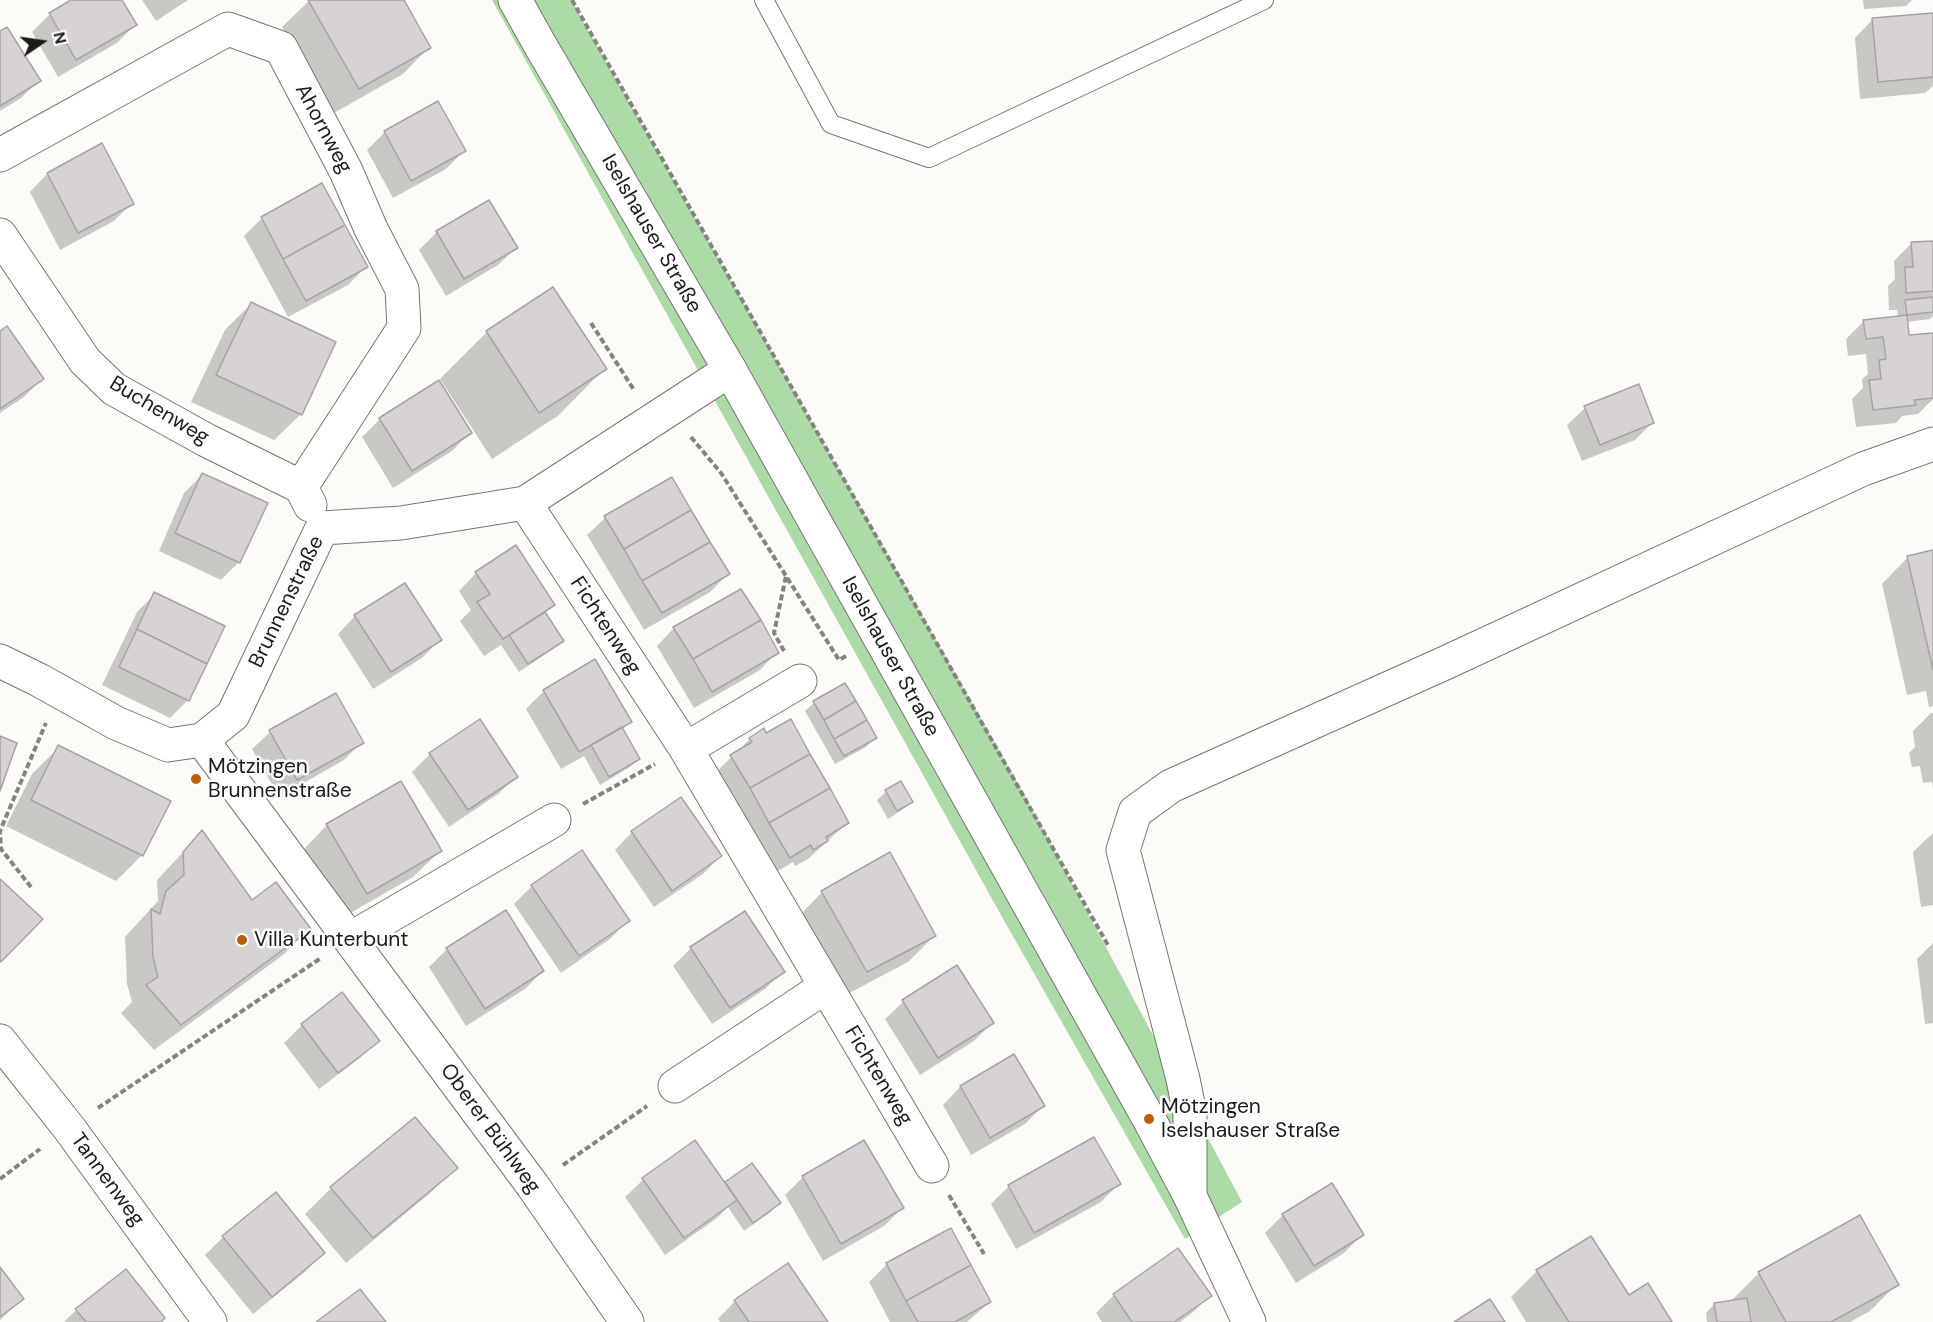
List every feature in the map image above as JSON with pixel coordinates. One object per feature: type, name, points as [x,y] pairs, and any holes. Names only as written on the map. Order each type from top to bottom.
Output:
[{"type":"street","name":"Iselshauser Straße","points":[[515,0],[730,370],[1149,1119],[1190,1196],[1248,1322]]},
{"type":"street","name":"Ahornweg","points":[[0,155],[228,29],[281,48],[346,171],[371,229],[402,289],[404,328],[301,487]]},
{"type":"street","name":"Buchenweg","points":[[0,235],[85,361],[114,389],[206,440],[301,487]]},
{"type":"street","name":"Brunnenstraße","points":[[202,740],[233,715],[322,528],[401,523],[525,504],[730,370]]},
{"type":"street","points":[[1190,1196],[1190,1114],[1183,1078],[1123,850],[1136,812],[1170,786],[1445,663],[1863,469],[1933,444]]},
{"type":"street","points":[[301,487],[322,528]]},
{"type":"street","name":"Fichtenweg","points":[[525,504],[686,749],[932,1166]]},
{"type":"street","points":[[0,661],[116,723],[168,745],[202,740]]},
{"type":"street","points":[[686,749],[800,681]]},
{"type":"street","name":"Oberer Bühlweg","points":[[202,740],[532,1186],[627,1322]]},
{"type":"street","points":[[350,939],[554,820]]},
{"type":"street","points":[[675,1086],[825,987]]},
{"type":"street","name":"Tannenweg","points":[[0,1041],[69,1128],[210,1322]]},
{"type":"lane","points":[[764,0],[831,124],[929,158],[1264,0]]},
{"type":"path","points":[[572,0],[1114,956]]},
{"type":"path","points":[[591,323],[660,414],[721,473],[839,660],[850,654],[855,664]]},
{"type":"path","points":[[786,576],[774,633],[800,681]]},
{"type":"path","points":[[31,887],[1,849],[0,831],[59,692]]},
{"type":"path","points":[[554,820],[654,764],[686,749]]},
{"type":"path","points":[[0,1179],[69,1128],[350,939]]},
{"type":"path","points":[[532,1186],[675,1086]]},
{"type":"path","points":[[932,1166],[984,1254]]},
{"type":"green space","points":[[492,0],[572,0],[1029,803],[1242,1202],[1185,1239],[1006,924]]},
{"type":"building","points":[[71,0],[122,0],[137,25],[76,60],[49,13]]},
{"type":"building","points":[[308,0],[404,0],[431,48],[359,89]]},
{"type":"building","points":[[1933,13],[1933,77],[1878,82],[1872,18]]},
{"type":"building","points":[[7,27],[41,81],[0,106],[0,31]]},
{"type":"building","points":[[438,101],[466,151],[411,181],[384,131]]},
{"type":"building","points":[[102,143],[134,204],[78,233],[47,173]]},
{"type":"building","points":[[322,183],[345,225],[283,259],[261,217]]},
{"type":"building","points":[[489,200],[518,248],[464,279],[436,231]]},
{"type":"building","points":[[345,225],[368,267],[306,301],[283,259]]},
{"type":"building","points":[[1933,241],[1933,291],[1906,293],[1905,267],[1913,267],[1911,242]]},
{"type":"building","points":[[553,287],[607,369],[539,413],[486,331]]},
{"type":"building","points":[[1933,297],[1933,312],[1907,315],[1905,300]]},
{"type":"building","points":[[251,302],[336,342],[302,415],[216,375]]},
{"type":"building","points":[[1907,315],[1909,335],[1933,333],[1933,398],[1914,400],[1916,405],[1873,410],[1869,380],[1881,379],[1879,360],[1886,359],[1883,337],[1866,339],[1863,320]]},
{"type":"building","points":[[7,326],[44,379],[0,409],[0,331]]},
{"type":"building","points":[[439,380],[472,433],[412,471],[379,418]]},
{"type":"building","points":[[1639,384],[1654,423],[1600,445],[1584,406]]},
{"type":"building","points":[[202,473],[268,503],[240,563],[175,533]]},
{"type":"building","points":[[672,477],[691,510],[624,549],[604,516]]},
{"type":"building","points":[[691,510],[710,542],[642,581],[624,549]]},
{"type":"building","points":[[710,542],[730,574],[662,613],[642,581]]},
{"type":"building","points":[[516,545],[555,605],[503,639],[477,602],[490,594],[475,572]]},
{"type":"building","points":[[1933,550],[1933,670],[1907,556]]},
{"type":"building","points":[[405,583],[442,640],[391,672],[354,615]]},
{"type":"building","points":[[741,589],[761,620],[693,659],[673,627]]},
{"type":"building","points":[[154,592],[225,626],[207,664],[137,629]]},
{"type":"building","points":[[545,612],[564,641],[528,664],[509,635]]},
{"type":"building","points":[[761,620],[779,653],[712,692],[693,659]]},
{"type":"building","points":[[137,629],[207,664],[189,701],[119,667]]},
{"type":"building","points":[[595,659],[632,722],[579,752],[543,690]]},
{"type":"building","points":[[845,683],[856,701],[824,720],[813,701]]},
{"type":"building","points":[[336,693],[364,743],[297,780],[269,730]]},
{"type":"building","points":[[856,701],[867,720],[834,739],[824,720]]},
{"type":"building","points":[[480,719],[518,777],[468,810],[429,753]]},
{"type":"building","points":[[791,719],[810,754],[750,788],[730,755],[752,742],[749,738],[764,728],[766,733]]},
{"type":"building","points":[[867,720],[877,738],[844,756],[834,739]]},
{"type":"building","points":[[622,727],[640,759],[609,777],[591,745]]},
{"type":"building","points":[[0,736],[17,743],[0,791]]},
{"type":"building","points":[[58,745],[171,801],[143,856],[31,800]]},
{"type":"building","points":[[810,754],[830,788],[769,823],[750,788]]},
{"type":"building","points":[[401,781],[442,851],[367,894],[326,824]]},
{"type":"building","points":[[901,781],[913,802],[897,811],[885,790]]},
{"type":"building","points":[[830,788],[849,823],[826,837],[828,841],[813,850],[811,845],[790,858],[769,823]]},
{"type":"building","points":[[681,797],[722,856],[672,891],[631,831]]},
{"type":"building","points":[[202,830],[252,900],[276,882],[311,929],[181,1025],[146,985],[158,977],[153,957],[151,909],[160,914],[166,891],[184,875],[183,852]]},
{"type":"building","points":[[582,850],[630,921],[579,956],[531,885]]},
{"type":"building","points":[[890,852],[936,936],[867,972],[821,891]]},
{"type":"building","points":[[0,879],[43,919],[1,962],[0,961]]},
{"type":"building","points":[[506,910],[544,971],[485,1009],[446,948]]},
{"type":"building","points":[[745,911],[785,972],[730,1008],[690,947]]},
{"type":"building","points":[[957,965],[994,1023],[938,1058],[902,1000]]},
{"type":"building","points":[[342,992],[380,1041],[338,1073],[301,1024]]},
{"type":"building","points":[[1014,1054],[1045,1106],[990,1138],[960,1086]]},
{"type":"building","points":[[415,1117],[458,1168],[373,1238],[330,1187]]},
{"type":"building","points":[[1094,1137],[1121,1184],[1034,1233],[1008,1185]]},
{"type":"building","points":[[695,1140],[737,1200],[684,1238],[642,1178]]},
{"type":"building","points":[[864,1140],[904,1208],[841,1244],[802,1176]]},
{"type":"building","points":[[752,1163],[781,1203],[753,1223],[725,1182]]},
{"type":"building","points":[[1332,1183],[1364,1235],[1314,1266],[1282,1214]]},
{"type":"building","points":[[276,1192],[325,1253],[272,1297],[222,1236]]},
{"type":"building","points":[[1860,1215],[1899,1285],[1831,1322],[1786,1322],[1758,1272]]},
{"type":"building","points":[[951,1228],[971,1265],[906,1301],[886,1263]]},
{"type":"building","points":[[1591,1236],[1629,1295],[1648,1283],[1672,1322],[1569,1322],[1536,1270]]},
{"type":"building","points":[[1178,1248],[1212,1296],[1174,1322],[1132,1322],[1113,1294]]},
{"type":"building","points":[[788,1263],[828,1322],[749,1322],[734,1300]]},
{"type":"building","points":[[971,1265],[991,1302],[955,1322],[918,1322],[906,1301]]},
{"type":"building","points":[[0,1267],[24,1299],[0,1317]]},
{"type":"building","points":[[126,1269],[165,1318],[161,1322],[86,1322],[75,1309]]},
{"type":"building","points":[[360,1289],[386,1322],[316,1322]]},
{"type":"building","points":[[1747,1298],[1751,1322],[1717,1322],[1714,1303]]},
{"type":"building","points":[[1490,1299],[1505,1322],[1454,1322]]},
{"type":"place","name":"Mötzingen Brunnenstraße","points":[[196,779]]},
{"type":"place","name":"Villa Kunterbunt","points":[[242,940]]},
{"type":"place","name":"Mötzingen Iselshauser Straße","points":[[1149,1119]]}]
